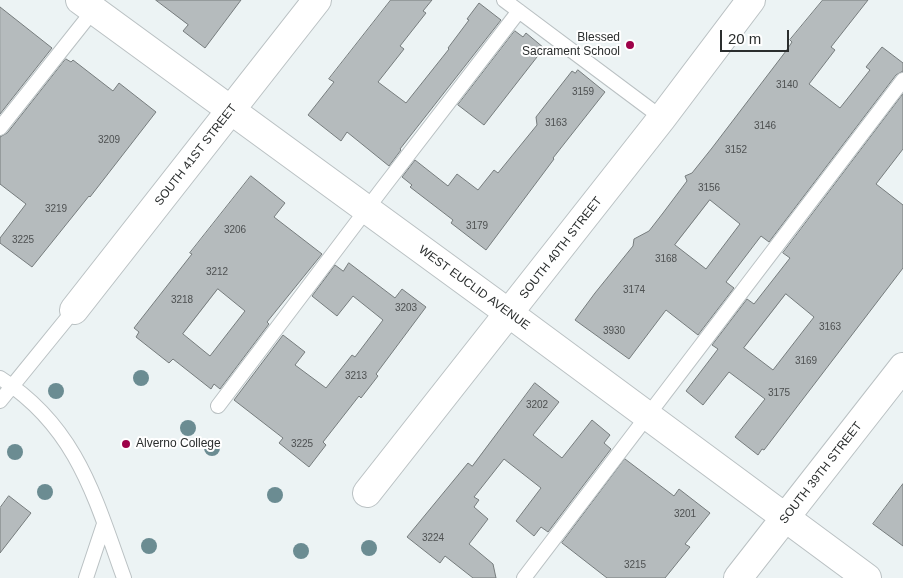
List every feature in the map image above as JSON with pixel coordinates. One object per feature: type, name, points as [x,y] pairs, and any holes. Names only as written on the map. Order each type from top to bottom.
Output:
[{"type":"street","name":"SOUTH 41ST STREET","points":[[74,310],[317,0]]},
{"type":"street","name":"SOUTH 40TH STREET","points":[[367,493],[510,314],[752,0]]},
{"type":"street","name":"WEST EUCLID AVENUE","points":[[92,3],[231,111],[510,314],[867,578]]},
{"type":"street","name":"SOUTH 39TH STREET","points":[[738,578],[903,367]]},
{"type":"lane","points":[[504,0],[662,118]]},
{"type":"lane","points":[[0,128],[92,3]]},
{"type":"lane","points":[[218,406],[519,11]]},
{"type":"lane","points":[[524,578],[903,80]]},
{"type":"lane","points":[[0,402],[74,310]]},
{"type":"lane","points":[[0,378],[34,404],[55,427],[75,456],[92,489],[124,578]]},
{"type":"lane","points":[[86,578],[104,524]]},
{"type":"building","points":[[156,0],[241,0],[205,48],[183,31],[188,25]]},
{"type":"building","points":[[391,0],[432,0],[423,11],[426,13],[400,46],[404,49],[378,82],[406,103],[449,49],[479,3],[501,20],[400,149],[389,166],[347,132],[341,141],[308,115],[334,82],[329,79]]},
{"type":"building","points":[[823,0],[868,0],[831,47],[835,50],[809,84],[840,108],[870,70],[866,67],[882,47],[903,63],[903,71],[896,75],[769,242],[761,236],[726,282],[734,288],[698,335],[666,310],[629,359],[575,320],[633,246],[634,239],[649,231],[663,213],[687,181],[685,176],[692,173],[712,148],[786,51],[792,42],[790,40]],"holes":[[[710,200],[740,224],[706,269],[675,245]]]},
{"type":"building","points":[[0,7],[52,48],[0,114]]},
{"type":"building","points":[[515,31],[523,37],[526,33],[544,48],[484,125],[458,105]]},
{"type":"building","points":[[66,59],[71,62],[73,60],[113,91],[119,83],[156,112],[90,197],[32,267],[0,243],[0,238],[26,204],[0,184],[0,137],[7,133]]},
{"type":"building","points":[[578,70],[605,92],[553,158],[486,250],[451,223],[453,220],[410,187],[412,185],[402,177],[415,160],[448,186],[457,174],[478,190],[494,170],[498,173],[537,125],[536,117],[572,71],[575,73]]},
{"type":"building","points":[[903,94],[903,149],[876,184],[903,205],[903,268],[764,450],[762,449],[758,455],[735,437],[765,399],[729,372],[703,405],[686,391],[718,349],[712,345],[747,299],[754,304],[790,258],[783,253]],"holes":[[[786,294],[814,317],[773,370],[744,348]]]},
{"type":"building","points":[[251,176],[285,203],[274,217],[322,254],[267,322],[269,324],[220,389],[214,384],[211,389],[173,359],[169,363],[136,337],[139,332],[134,328],[192,254],[190,253]],"holes":[[[218,289],[245,311],[210,356],[183,334]]]},
{"type":"building","points":[[349,263],[395,298],[402,289],[426,307],[376,374],[378,376],[361,398],[359,396],[323,442],[326,445],[309,467],[279,443],[283,438],[234,400],[283,335],[305,352],[295,365],[326,388],[352,355],[355,357],[383,320],[353,296],[337,316],[312,296],[335,265],[343,271]]},
{"type":"building","points":[[535,383],[559,402],[533,435],[562,458],[592,420],[610,435],[604,443],[611,449],[548,532],[541,527],[534,536],[516,521],[541,488],[504,459],[474,497],[479,500],[474,507],[488,519],[469,544],[493,564],[496,578],[473,578],[445,556],[440,563],[407,537],[468,463],[472,466]]},
{"type":"building","points":[[625,459],[674,496],[679,489],[710,513],[685,544],[690,547],[665,578],[607,578],[562,543]]},
{"type":"building","points":[[903,484],[903,546],[873,524]]},
{"type":"building","points":[[9,496],[31,513],[0,553],[0,508]]},
{"type":"place","name":"Blessed Sacrament School","points":[[630,45]]},
{"type":"place","name":"Alverno College","points":[[126,444]]}]
